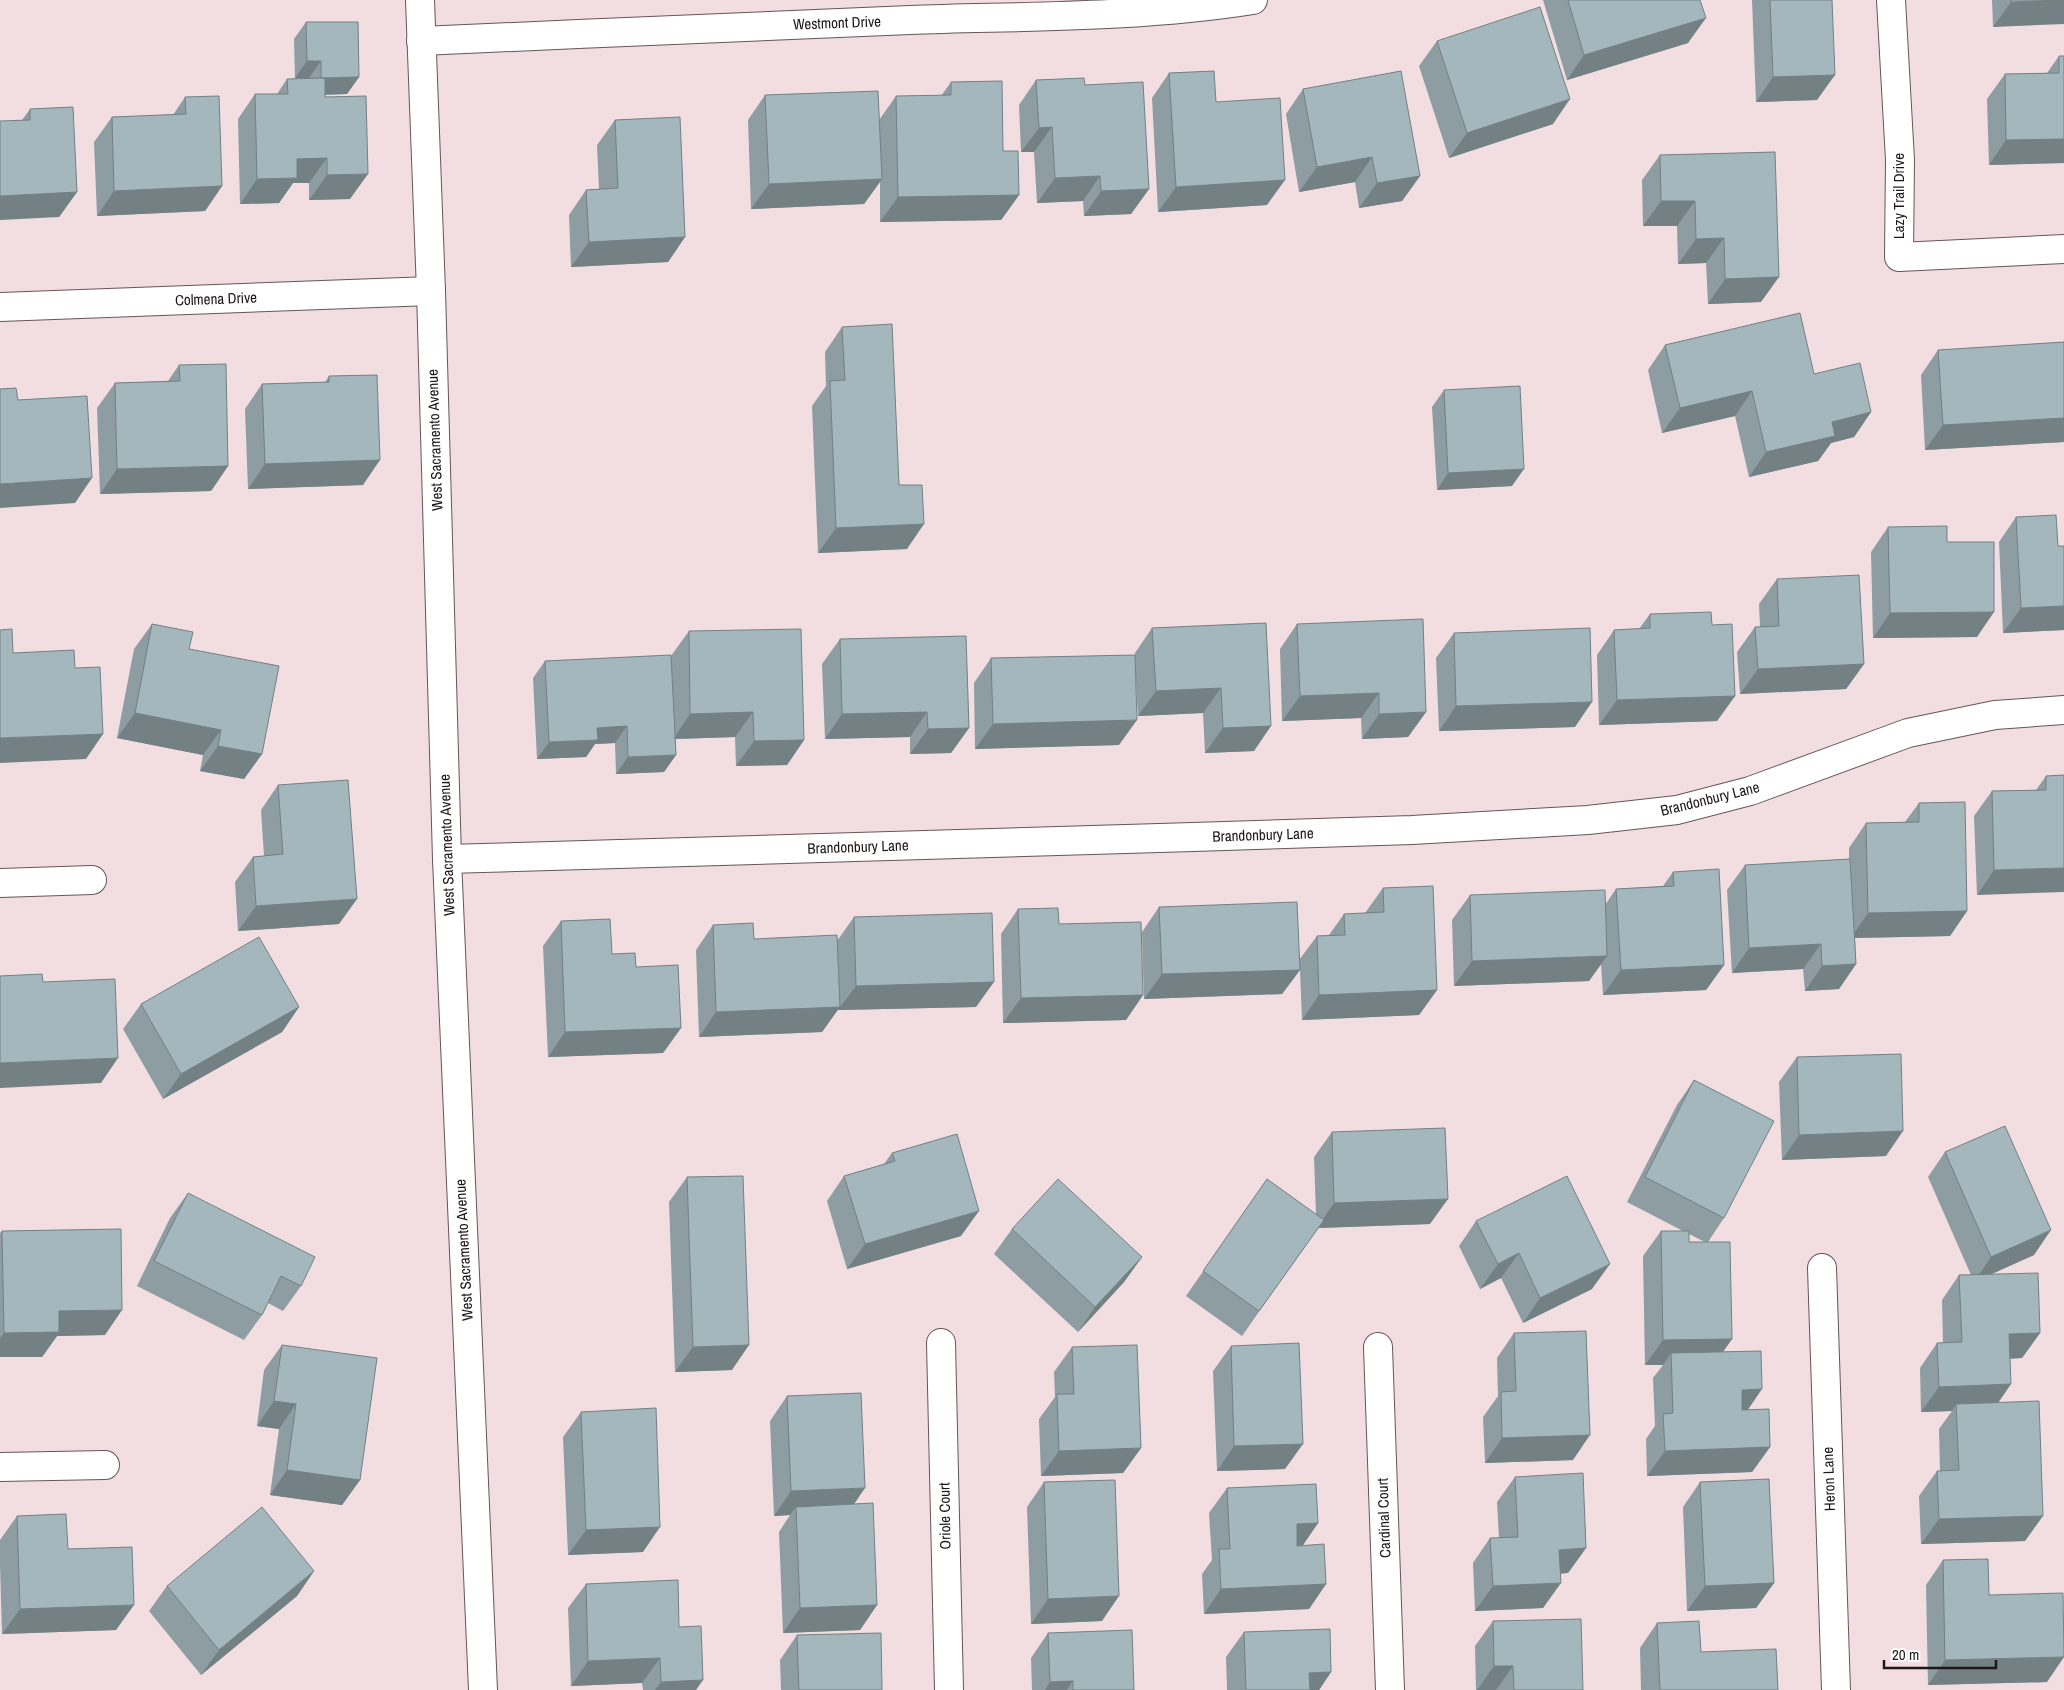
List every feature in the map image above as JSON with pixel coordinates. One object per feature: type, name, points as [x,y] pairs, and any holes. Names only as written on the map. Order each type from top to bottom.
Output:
[{"type":"street","name":"West Sacramento Avenue","points":[[420,0],[431,291],[447,859],[483,1690]]},
{"type":"street","name":"Westmont Drive","points":[[421,41],[1133,12],[1203,8],[1252,0]]},
{"type":"street","name":"Lazy Trail Drive","points":[[1891,0],[1900,160],[1899,258],[2064,249]]},
{"type":"street","name":"Colmena Drive","points":[[0,308],[431,291]]},
{"type":"street","name":"Brandonbury Lane","points":[[447,859],[1412,830],[1588,820],[1677,810],[1750,791],[1908,733],[1995,715],[2064,710]]},
{"type":"street","points":[[0,883],[92,880]]},
{"type":"street","name":"Heron Lane","points":[[1822,1268],[1836,1690]]},
{"type":"street","name":"Oriole Court","points":[[941,1342],[949,1690]]},
{"type":"street","name":"Cardinal Court","points":[[1378,1346],[1390,1690]]},
{"type":"street","points":[[0,1467],[105,1464]]},
{"type":"building","points":[[1568,0],[1700,0],[1706,18],[1584,55]]},
{"type":"building","points":[[1770,0],[1832,0],[1835,75],[1773,77]]},
{"type":"building","points":[[2011,0],[2064,0],[2011,2]]},
{"type":"building","points":[[1540,7],[1570,99],[1467,133],[1437,41]]},
{"type":"building","points":[[306,22],[358,22],[359,77],[321,78],[321,61],[307,61]]},
{"type":"building","points":[[2059,56],[2064,56],[2064,139],[2006,140],[2005,74],[2059,73]]},
{"type":"building","points":[[1214,71],[1216,102],[1280,98],[1285,180],[1176,187],[1169,73]]},
{"type":"building","points":[[1401,71],[1420,176],[1377,183],[1372,157],[1317,167],[1303,89]]},
{"type":"building","points":[[325,78],[325,97],[366,96],[368,174],[327,175],[327,158],[297,159],[297,178],[257,179],[255,94],[288,94],[287,79]]},
{"type":"building","points":[[1084,78],[1085,85],[1143,82],[1149,189],[1101,191],[1100,176],[1055,178],[1052,127],[1039,128],[1036,80]]},
{"type":"building","points":[[1002,81],[1003,151],[1018,151],[1019,195],[898,197],[896,96],[951,95],[951,82]]},
{"type":"building","points":[[878,91],[882,179],[769,184],[765,95]]},
{"type":"building","points":[[219,96],[222,186],[114,191],[112,117],[186,114],[185,97]]},
{"type":"building","points":[[73,107],[77,192],[0,196],[0,121],[30,120],[30,109]]},
{"type":"building","points":[[680,117],[685,237],[589,242],[586,190],[618,188],[615,120]]},
{"type":"building","points":[[1775,152],[1779,277],[1725,279],[1724,238],[1696,239],[1695,201],[1661,201],[1660,155]]},
{"type":"building","points":[[1800,313],[1814,374],[1860,363],[1871,412],[1832,422],[1835,436],[1766,452],[1752,391],[1680,408],[1665,345]]},
{"type":"building","points":[[892,324],[899,485],[922,485],[924,524],[836,528],[830,381],[845,380],[842,327]]},
{"type":"building","points":[[2064,342],[2064,418],[1943,425],[1938,350]]},
{"type":"building","points":[[226,364],[228,466],[117,469],[115,383],[180,381],[179,365]]},
{"type":"building","points":[[377,375],[380,460],[265,464],[262,384],[329,382],[329,376]]},
{"type":"building","points":[[1520,386],[1524,469],[1448,473],[1444,390]]},
{"type":"building","points":[[16,388],[18,400],[87,396],[92,478],[0,484],[0,389]]},
{"type":"building","points":[[2056,515],[2058,546],[2064,546],[2064,606],[2021,608],[2016,517]]},
{"type":"building","points":[[1947,526],[1947,542],[1994,542],[1994,612],[1890,613],[1888,527]]},
{"type":"building","points":[[1859,575],[1864,664],[1758,669],[1755,627],[1779,626],[1777,579]]},
{"type":"building","points":[[1711,612],[1712,625],[1732,624],[1735,696],[1617,700],[1614,630],[1650,628],[1650,614]]},
{"type":"building","points":[[1423,619],[1426,712],[1379,714],[1379,693],[1300,696],[1297,624]]},
{"type":"building","points":[[1266,623],[1271,726],[1223,728],[1221,688],[1156,691],[1152,628]]},
{"type":"building","points":[[152,624],[193,632],[189,649],[279,666],[262,754],[218,746],[221,730],[135,713]]},
{"type":"building","points":[[1590,628],[1592,702],[1456,706],[1454,633]]},
{"type":"building","points":[[12,629],[13,653],[74,650],[75,668],[100,667],[103,734],[0,738],[0,630]]},
{"type":"building","points":[[801,629],[804,740],[754,741],[753,712],[690,714],[689,631]]},
{"type":"building","points":[[966,636],[969,728],[928,729],[927,712],[842,714],[840,639]]},
{"type":"building","points":[[671,655],[676,755],[628,757],[627,726],[597,728],[598,740],[549,742],[545,661]]},
{"type":"building","points":[[1135,655],[1137,720],[993,724],[991,658]]},
{"type":"building","points":[[2064,775],[2064,868],[1994,870],[1992,791],[2046,790],[2046,776]]},
{"type":"building","points":[[348,780],[357,899],[256,906],[253,857],[283,854],[278,785]]},
{"type":"building","points":[[1965,802],[1967,911],[1868,913],[1866,823],[1919,822],[1919,803]]},
{"type":"building","points":[[1850,859],[1856,964],[1822,966],[1821,944],[1749,948],[1745,865]]},
{"type":"building","points":[[1719,869],[1724,965],[1621,970],[1616,889],[1674,886],[1673,872]]},
{"type":"building","points":[[1433,886],[1437,990],[1319,995],[1317,936],[1345,935],[1344,914],[1384,912],[1383,888]]},
{"type":"building","points":[[1605,890],[1607,956],[1472,961],[1470,895]]},
{"type":"building","points":[[1297,902],[1300,970],[1162,974],[1159,907]]},
{"type":"building","points":[[1058,908],[1059,924],[1141,922],[1143,995],[1021,998],[1018,909]]},
{"type":"building","points":[[992,913],[994,982],[856,986],[854,917]]},
{"type":"building","points":[[610,919],[612,954],[635,953],[636,967],[678,965],[681,1028],[565,1032],[561,921]]},
{"type":"building","points":[[753,923],[754,939],[837,935],[840,1007],[716,1012],[713,925]]},
{"type":"building","points":[[259,937],[299,1007],[181,1074],[141,1004]]},
{"type":"building","points":[[42,974],[43,982],[115,979],[118,1058],[0,1063],[0,976]]},
{"type":"building","points":[[1901,1054],[1903,1131],[1799,1135],[1797,1057]]},
{"type":"building","points":[[1694,1080],[1774,1121],[1724,1218],[1645,1177]]},
{"type":"building","points":[[2005,1126],[2051,1230],[1991,1257],[1945,1152]]},
{"type":"building","points":[[1445,1128],[1448,1199],[1334,1203],[1332,1132]]},
{"type":"building","points":[[957,1134],[979,1211],[865,1244],[844,1176],[895,1161],[892,1153]]},
{"type":"building","points":[[743,1176],[749,1345],[693,1347],[687,1177]]},
{"type":"building","points":[[1567,1176],[1610,1264],[1540,1298],[1519,1253],[1498,1264],[1476,1221]]},
{"type":"building","points":[[1058,1179],[1142,1257],[1095,1307],[1012,1229]]},
{"type":"building","points":[[1267,1179],[1324,1220],[1259,1311],[1203,1271]]},
{"type":"building","points":[[188,1193],[315,1257],[301,1286],[281,1276],[262,1315],[154,1261]]},
{"type":"building","points":[[121,1229],[122,1310],[59,1311],[59,1332],[4,1333],[2,1231]]},
{"type":"building","points":[[1661,1231],[1689,1231],[1689,1242],[1730,1242],[1732,1339],[1663,1340]]},
{"type":"building","points":[[2038,1273],[2040,1333],[2009,1334],[2011,1384],[1939,1387],[1937,1343],[1962,1342],[1959,1275]]},
{"type":"building","points":[[1586,1331],[1590,1435],[1502,1438],[1501,1392],[1516,1391],[1514,1333]]},
{"type":"building","points":[[1299,1343],[1303,1444],[1234,1446],[1231,1346]]},
{"type":"building","points":[[282,1345],[377,1358],[360,1480],[287,1470],[296,1404],[274,1401]]},
{"type":"building","points":[[1137,1345],[1141,1448],[1059,1451],[1057,1394],[1074,1394],[1072,1347]]},
{"type":"building","points":[[1761,1351],[1762,1389],[1742,1390],[1742,1410],[1769,1409],[1770,1447],[1665,1451],[1663,1414],[1673,1413],[1671,1353]]},
{"type":"building","points":[[861,1393],[865,1488],[791,1491],[787,1396]]},
{"type":"building","points":[[2039,1401],[2043,1516],[1939,1519],[1937,1471],[1959,1470],[1956,1404]]},
{"type":"building","points":[[656,1408],[660,1527],[586,1530],[581,1412]]},
{"type":"building","points":[[1583,1473],[1586,1548],[1559,1550],[1561,1583],[1493,1586],[1490,1538],[1518,1537],[1515,1477]]},
{"type":"building","points":[[1769,1479],[1774,1583],[1705,1586],[1700,1482]]},
{"type":"building","points":[[1115,1480],[1119,1596],[1048,1599],[1044,1482]]},
{"type":"building","points":[[1316,1484],[1318,1523],[1297,1524],[1297,1546],[1324,1544],[1326,1584],[1221,1589],[1219,1549],[1230,1549],[1227,1488]]},
{"type":"building","points":[[873,1503],[877,1605],[800,1608],[796,1507]]},
{"type":"building","points":[[262,1507],[314,1571],[219,1650],[167,1586]]},
{"type":"building","points":[[66,1514],[68,1549],[132,1547],[134,1605],[20,1609],[17,1516]]},
{"type":"building","points":[[1988,1559],[1989,1595],[2063,1593],[2064,1657],[1945,1660],[1943,1560]]},
{"type":"building","points":[[678,1580],[679,1627],[701,1626],[703,1680],[661,1682],[660,1658],[588,1661],[586,1584]]},
{"type":"building","points":[[1581,1619],[1583,1690],[1514,1690],[1513,1666],[1494,1666],[1493,1621]]},
{"type":"building","points":[[1699,1621],[1701,1652],[1776,1649],[1778,1690],[1660,1690],[1657,1623]]},
{"type":"building","points":[[1330,1629],[1331,1672],[1309,1673],[1310,1690],[1246,1690],[1244,1632]]},
{"type":"building","points":[[1132,1630],[1134,1690],[1073,1690],[1073,1681],[1050,1682],[1048,1633]]},
{"type":"building","points":[[881,1633],[882,1690],[799,1690],[797,1635]]}]
